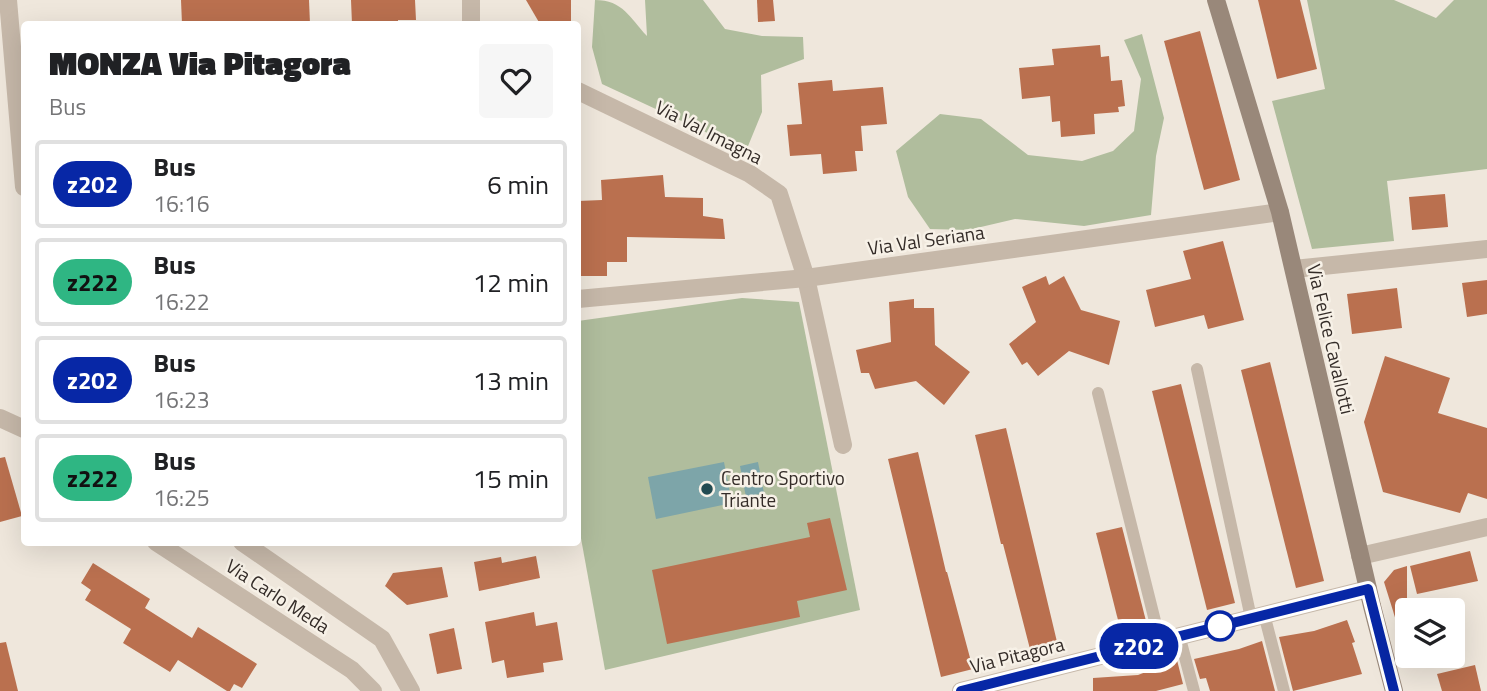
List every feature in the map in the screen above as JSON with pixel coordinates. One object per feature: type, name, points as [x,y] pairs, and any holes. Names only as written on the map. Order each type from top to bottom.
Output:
[{"type":"street","points":[[8,0],[21,152]]},
{"type":"street","points":[[471,0],[471,21]]},
{"type":"street","name":"Via Felice Cavallotti","points":[[1216,0],[1280,212],[1394,691]]},
{"type":"street","name":"Via Val Imagna","points":[[581,92],[750,174],[779,194],[806,278],[843,445]]},
{"type":"street","name":"Via Val Seriana","points":[[581,299],[806,278],[1280,212]]},
{"type":"street","points":[[1294,269],[1487,249]]},
{"type":"street","points":[[0,418],[21,428]]},
{"type":"street","points":[[1360,556],[1487,527]]},
{"type":"street","name":"Via Carlo Meda","points":[[162,546],[352,670],[373,691]]},
{"type":"street","name":"Via Carlo Meda","points":[[248,546],[383,639],[411,691]]},
{"type":"street","name":"Via Pitagora","points":[[961,691],[1368,589]]},
{"type":"lane","points":[[1197,369],[1257,616],[1284,691]]},
{"type":"lane","points":[[1098,393],[1160,641]]},
{"type":"lane","points":[[1179,635],[1194,691]]},
{"type":"green space","points":[[595,0],[613,3],[619,7],[647,36],[645,0],[703,0],[725,29],[762,36],[803,37],[804,59],[761,75],[762,112],[746,151],[602,84],[592,47]]},
{"type":"green space","points":[[1307,0],[1394,0],[1436,18],[1454,0],[1487,0],[1487,169],[1387,181],[1394,241],[1312,249],[1272,101],[1325,89]]},
{"type":"green space","points":[[1142,34],[1164,118],[1156,156],[1151,215],[1084,226],[1015,219],[968,230],[930,229],[908,197],[896,151],[940,114],[981,119],[1028,155],[1082,161],[1113,151],[1134,131],[1141,79],[1124,40]]},
{"type":"green space","name":"Centro Sportivo Triante","points":[[742,298],[799,302],[860,610],[605,670],[581,538],[581,321]]},
{"type":"water","points":[[724,462],[732,503],[656,519],[648,477]]},
{"type":"water","points":[[758,462],[764,493],[746,497],[740,466]]},
{"type":"building","points":[[181,0],[309,0],[310,21],[182,21]]},
{"type":"building","points":[[351,0],[415,0],[416,20],[352,21]]},
{"type":"building","points":[[526,0],[571,0],[571,21],[538,21]]},
{"type":"building","points":[[757,0],[773,0],[775,21],[758,22]]},
{"type":"building","points":[[1258,0],[1300,0],[1317,69],[1277,79]]},
{"type":"building","points":[[1200,31],[1240,180],[1204,190],[1164,41]]},
{"type":"building","points":[[1100,45],[1101,57],[1109,56],[1111,81],[1122,80],[1125,106],[1118,107],[1119,112],[1094,114],[1095,134],[1061,137],[1060,121],[1052,122],[1050,96],[1022,99],[1019,68],[1054,65],[1052,49]]},
{"type":"building","points":[[832,80],[833,91],[883,87],[887,124],[861,126],[863,151],[855,151],[857,171],[823,174],[821,154],[790,156],[787,125],[802,124],[798,83]]},
{"type":"building","points":[[663,175],[665,197],[703,198],[703,216],[723,219],[725,239],[627,237],[627,262],[607,262],[607,276],[581,276],[581,201],[602,200],[601,180]]},
{"type":"building","points":[[1445,194],[1448,227],[1412,230],[1409,197]]},
{"type":"building","points":[[1223,241],[1244,320],[1208,329],[1204,315],[1155,327],[1146,290],[1191,279],[1183,251]]},
{"type":"building","points":[[1046,276],[1049,285],[1064,276],[1081,310],[1120,321],[1109,365],[1069,351],[1038,376],[1027,362],[1022,365],[1009,344],[1036,322],[1022,287]]},
{"type":"building","points":[[1487,280],[1487,314],[1467,317],[1462,283]]},
{"type":"building","points":[[1397,288],[1402,328],[1352,334],[1347,294]]},
{"type":"building","points":[[914,299],[914,308],[934,308],[935,345],[970,372],[944,405],[916,381],[875,389],[869,373],[861,373],[856,350],[891,342],[889,302]]},
{"type":"building","points":[[1385,356],[1450,378],[1438,413],[1487,428],[1487,499],[1468,493],[1460,513],[1383,492],[1364,422]]},
{"type":"building","points":[[1270,362],[1324,581],[1296,588],[1241,370]]},
{"type":"building","points":[[1181,384],[1235,603],[1207,610],[1152,391]]},
{"type":"building","points":[[1006,428],[1058,646],[1031,653],[975,435]]},
{"type":"building","points":[[918,452],[946,572],[973,669],[941,677],[888,459]]},
{"type":"building","points":[[5,457],[21,516],[0,522],[0,458]]},
{"type":"building","points":[[830,518],[847,590],[797,601],[800,617],[667,644],[652,570],[810,537],[807,523]]},
{"type":"building","points":[[1122,527],[1146,621],[1120,628],[1096,533]]},
{"type":"building","points":[[1470,551],[1478,581],[1417,594],[1410,566]]},
{"type":"building","points":[[536,556],[540,578],[479,591],[474,562],[501,557],[502,563]]},
{"type":"building","points":[[93,563],[150,599],[145,608],[192,638],[198,627],[257,664],[242,688],[234,684],[230,691],[227,691],[178,660],[170,672],[123,643],[131,629],[85,600],[91,590],[81,583]]},
{"type":"building","points":[[1407,566],[1407,598],[1395,598],[1395,617],[1384,582],[1394,570]]},
{"type":"building","points":[[442,567],[448,597],[407,605],[385,586],[393,573]]},
{"type":"building","points":[[534,612],[536,626],[557,622],[563,660],[543,663],[544,672],[507,678],[504,660],[492,663],[485,622]]},
{"type":"building","points":[[1347,620],[1362,674],[1293,691],[1279,637],[1314,631]]},
{"type":"building","points":[[454,628],[462,669],[437,674],[429,634]]},
{"type":"building","points":[[1262,641],[1275,691],[1210,691],[1206,678],[1200,679],[1194,659]]},
{"type":"building","points":[[6,642],[18,691],[0,691],[0,643]]},
{"type":"building","points":[[1177,660],[1183,684],[1156,691],[1093,691],[1093,678],[1138,675]]},
{"type":"building","points":[[1475,665],[1481,691],[1442,691],[1437,674]]},
{"type":"bus line","name":"z202","points":[[961,691],[1368,589],[1394,691]]},
{"type":"place","name":"Centro Sportivo Triante","points":[[707,489]]}]
